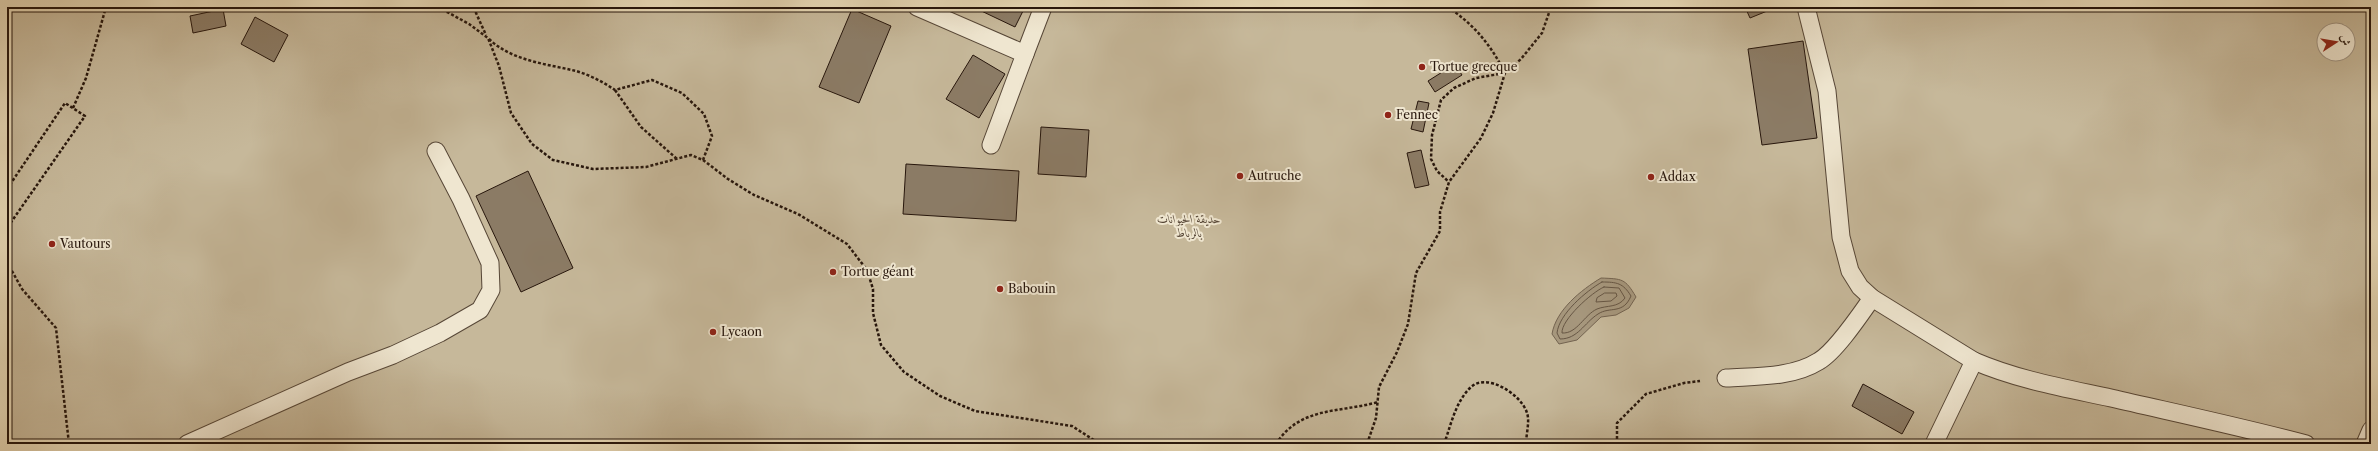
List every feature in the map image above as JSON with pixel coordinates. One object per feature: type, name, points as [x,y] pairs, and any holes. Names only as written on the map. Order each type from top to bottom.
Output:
[{"type":"lane","points":[[917,7],[1024,54]]},
{"type":"lane","points":[[991,145],[1024,54],[1043,7]]},
{"type":"lane","points":[[1806,7],[1827,90],[1841,237],[1845,256],[1855,279],[1872,298],[1974,361],[2032,381],[2242,427],[2306,444]]},
{"type":"lane","points":[[187,444],[348,372],[393,355],[440,334],[480,310],[491,290],[490,264],[461,199],[436,151]]},
{"type":"lane","points":[[1726,378],[1785,374],[1819,361],[1847,332],[1872,298]]},
{"type":"lane","points":[[1934,444],[1974,361]]},
{"type":"lane","points":[[2365,444],[2371,430]]},
{"type":"path","points":[[73,108],[86,78],[106,7]]},
{"type":"path","points":[[438,7],[470,24],[495,45],[540,65],[576,71],[599,79],[615,90],[641,127],[677,159]]},
{"type":"path","points":[[476,7],[482,30],[488,38],[499,66],[511,113],[532,144],[553,160],[593,169],[646,167],[691,155],[703,160],[728,179],[754,195],[798,214],[847,244],[867,270],[873,289],[873,313],[881,345],[904,372],[940,396],[975,411],[1072,426],[1100,444]]},
{"type":"path","points":[[1367,444],[1376,418],[1379,387],[1397,352],[1408,324],[1416,273],[1440,231],[1440,212],[1449,182],[1481,138],[1493,113],[1505,73],[1497,58],[1479,33],[1465,18],[1447,7]]},
{"type":"path","points":[[1449,182],[1437,171],[1431,159],[1432,134],[1441,100],[1454,88],[1476,78],[1505,73],[1521,59],[1542,33],[1551,7]]},
{"type":"path","points":[[615,90],[652,80],[682,93],[704,114],[712,136],[703,160]]},
{"type":"path","points":[[7,189],[65,103],[85,116],[7,228]]},
{"type":"path","points":[[7,262],[22,289],[56,328],[69,444]]},
{"type":"path","points":[[1617,444],[1617,423],[1646,394],[1684,383],[1726,378]]},
{"type":"path","points":[[1444,444],[1458,404],[1470,387],[1486,383],[1502,387],[1520,401],[1528,414],[1526,444]]},
{"type":"path","points":[[1276,444],[1284,432],[1306,417],[1334,409],[1355,409],[1378,402]]},
{"type":"green space","name":"حديقة الحيوانات بالرباط","points":[[7,7],[2371,7],[2371,444],[7,444]]},
{"type":"water","points":[[1601,278],[1618,279],[1626,283],[1636,297],[1629,308],[1616,315],[1601,317],[1577,340],[1559,344],[1552,334],[1554,325],[1564,309],[1585,288]]},
{"type":"building","points":[[973,7],[1025,7],[1015,27]]},
{"type":"building","points":[[1745,7],[1777,7],[1750,18]]},
{"type":"building","points":[[223,9],[226,26],[193,33],[190,16]]},
{"type":"building","points":[[852,9],[891,26],[859,103],[819,87]]},
{"type":"building","points":[[255,17],[288,35],[274,62],[241,44]]},
{"type":"building","points":[[1803,41],[1817,138],[1762,145],[1748,49]]},
{"type":"building","points":[[973,55],[1005,74],[979,118],[946,99]]},
{"type":"building","points":[[1455,64],[1462,75],[1435,92],[1428,81]]},
{"type":"building","points":[[1418,101],[1429,103],[1423,132],[1411,129]]},
{"type":"building","points":[[1041,127],[1089,130],[1086,177],[1038,174]]},
{"type":"building","points":[[1421,150],[1429,185],[1415,188],[1407,153]]},
{"type":"building","points":[[906,164],[1019,171],[1016,221],[903,214]]},
{"type":"building","points":[[528,171],[573,268],[521,292],[476,196]]},
{"type":"building","points":[[1863,384],[1914,412],[1902,434],[1852,406]]},
{"type":"place","name":"Tortue grecque","points":[[1422,67]]},
{"type":"place","name":"Fennec","points":[[1388,115]]},
{"type":"place","name":"Autruche","points":[[1240,176]]},
{"type":"place","name":"Addax","points":[[1651,177]]},
{"type":"place","name":"Vautours","points":[[52,244]]},
{"type":"place","name":"Tortue géant","points":[[833,272]]},
{"type":"place","name":"Babouin","points":[[1000,289]]},
{"type":"place","name":"Lycaon","points":[[713,332]]}]
